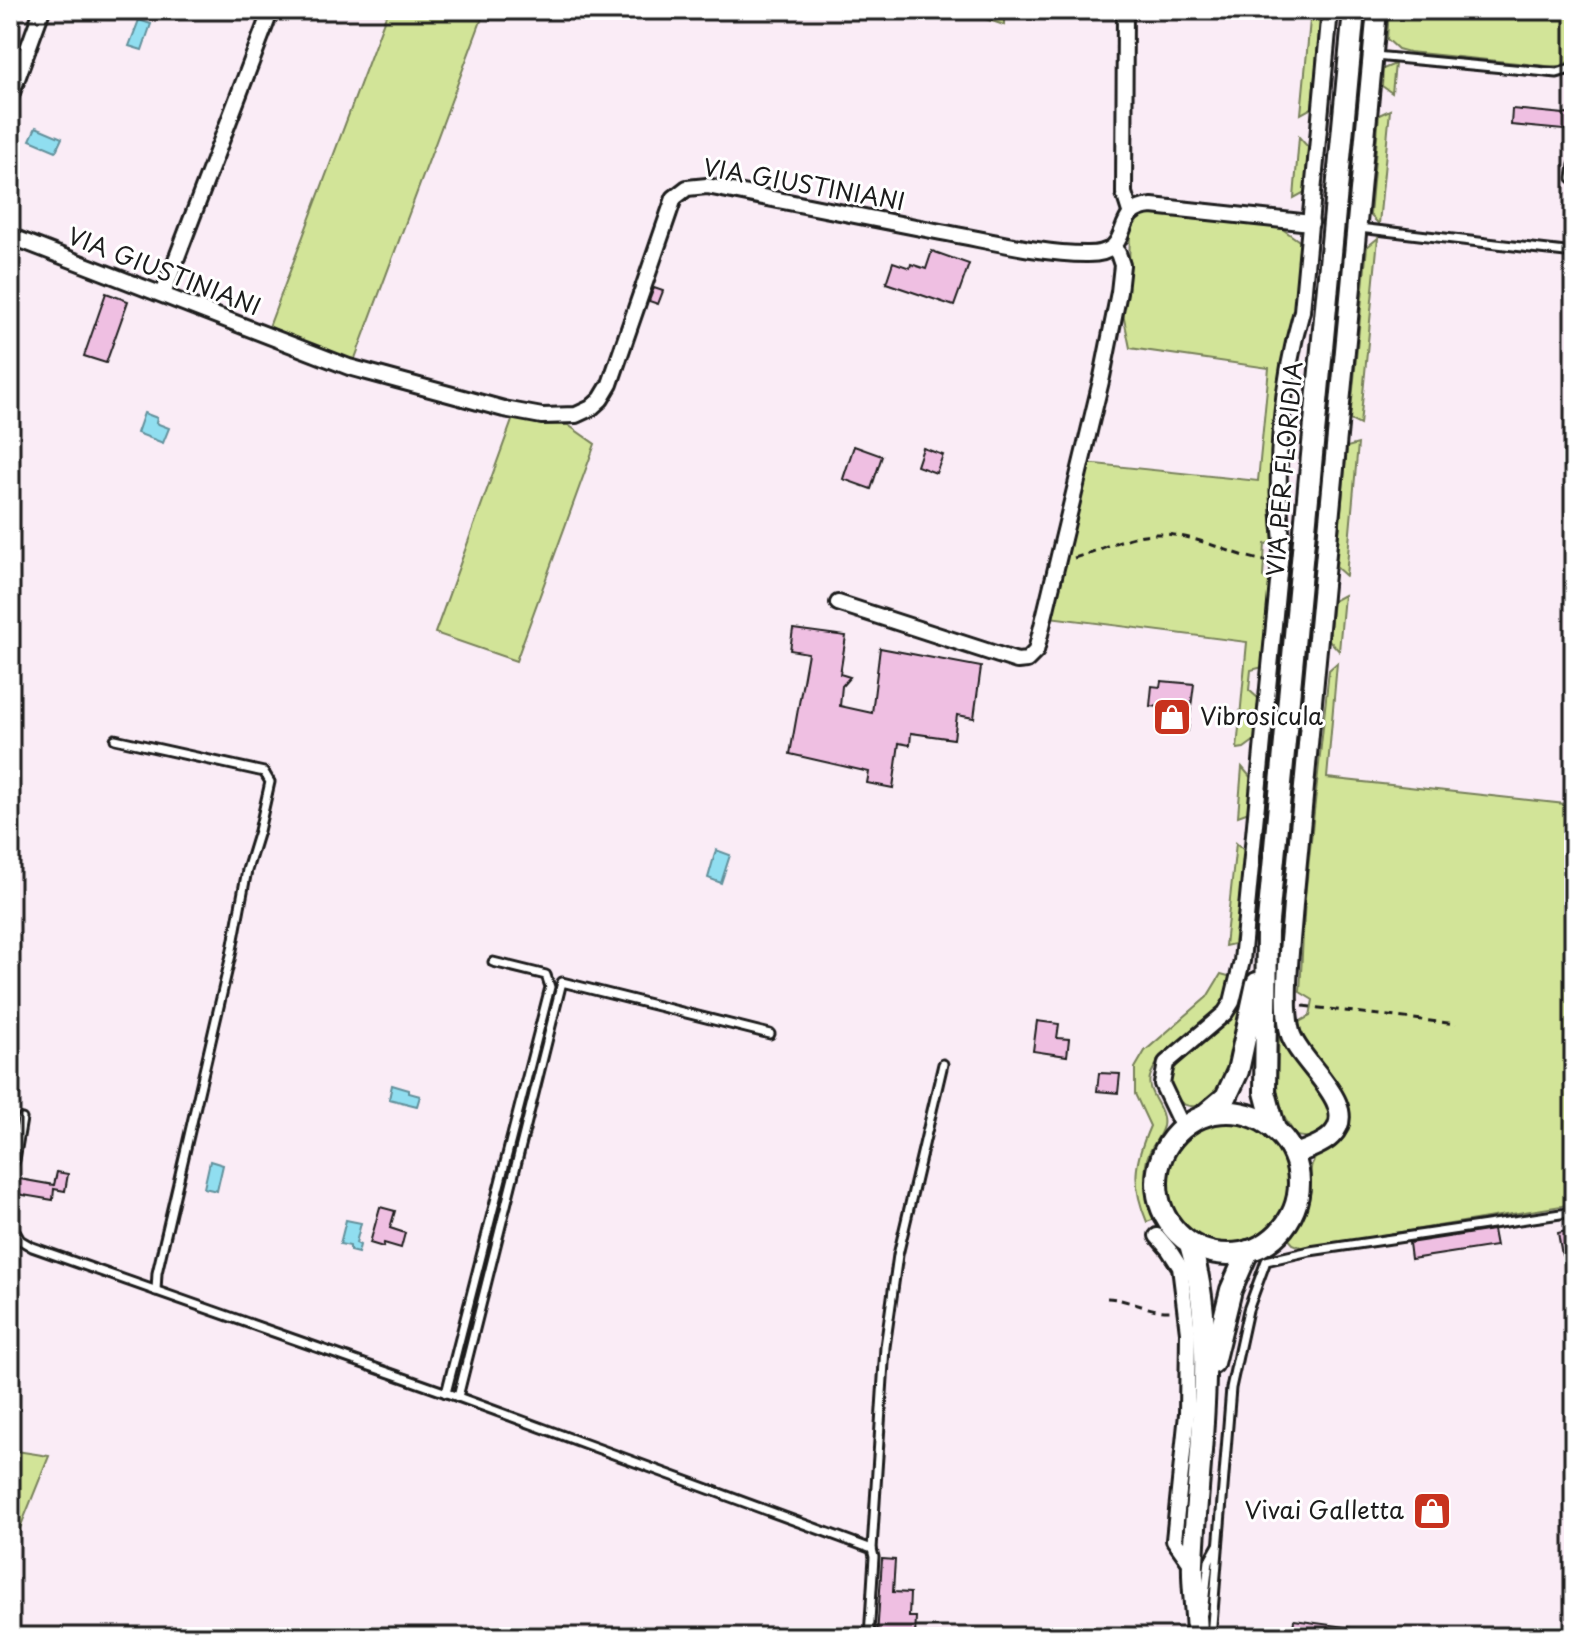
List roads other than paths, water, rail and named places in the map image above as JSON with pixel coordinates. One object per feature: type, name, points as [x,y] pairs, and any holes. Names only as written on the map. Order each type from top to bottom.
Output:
[{"type":"main road","name":"VIA PER FLORIDIA","points":[[1267,932],[1354,10]]},
{"type":"main road","points":[[1203,1116],[1222,1112],[1241,1113],[1259,1119],[1275,1130],[1293,1155],[1299,1178],[1296,1202],[1286,1224],[1270,1241],[1248,1251],[1218,1254],[1190,1244],[1173,1229],[1162,1210],[1157,1188],[1159,1165],[1168,1144],[1183,1128],[1226,1097],[1238,1071],[1267,932]]},
{"type":"main road","points":[[1267,932],[1265,1092],[1275,1130]]},
{"type":"main road","points":[[1190,1244],[1202,1298],[1203,1410],[1193,1567],[1202,1636]]},
{"type":"main road","points":[[1203,1410],[1220,1326],[1248,1251]]},
{"type":"street","points":[[10,98],[42,10]]},
{"type":"street","points":[[163,294],[271,10]]},
{"type":"street","points":[[838,603],[1017,661],[1027,660],[1036,651],[1102,377],[1119,292],[1122,265],[1113,248],[1121,239],[1130,212],[1124,193],[1125,10]]},
{"type":"street","points":[[1183,1128],[1162,1084],[1166,1063],[1225,1013],[1232,1002],[1242,961],[1282,541],[1277,495],[1290,354],[1302,311],[1330,10]]},
{"type":"street","points":[[1293,1155],[1332,1136],[1339,1124],[1340,1112],[1336,1098],[1294,1045],[1289,1029],[1288,1004],[1294,888],[1377,10]]},
{"type":"street","name":"VIA GIUSTINIANI","points":[[10,236],[349,367],[504,409],[542,416],[576,415],[601,399],[610,384],[674,198],[687,188],[707,186],[1029,247],[1087,254],[1113,248]]},
{"type":"street","points":[[1130,212],[1139,207],[1152,206],[1311,223]]},
{"type":"street","points":[[1157,1236],[1180,1267],[1185,1308],[1188,1399],[1174,1540],[1193,1567]]},
{"type":"lane","points":[[1373,55],[1557,73],[1574,68]]},
{"type":"lane","points":[[1572,178],[1574,165]]},
{"type":"lane","points":[[1357,227],[1574,253]]},
{"type":"lane","points":[[115,739],[254,769],[264,772],[270,782],[247,870],[231,955],[157,1273],[156,1291]]},
{"type":"lane","points":[[446,1393],[550,987],[546,975],[493,962]]},
{"type":"lane","points":[[458,1397],[562,982],[770,1034]]},
{"type":"lane","points":[[869,1637],[885,1347],[898,1255],[943,1064]]},
{"type":"lane","points":[[10,1171],[22,1119]]},
{"type":"lane","points":[[1202,1636],[1219,1543],[1231,1388],[1248,1310],[1266,1261],[1310,1251],[1574,1212]]},
{"type":"lane","points":[[10,1223],[20,1240],[32,1247],[458,1397],[872,1549]]},
{"type":"lane","points":[[1194,1542],[1219,1543]]},
{"type":"lane","points":[[1202,1636],[1209,1561],[1219,1543]]},
{"type":"water","points":[[139,20],[151,24],[142,50],[129,46]]},
{"type":"water","points":[[36,127],[62,138],[56,151],[30,140]]},
{"type":"water","points":[[144,413],[157,418],[156,423],[169,428],[163,443],[137,433]]},
{"type":"water","points":[[716,850],[730,855],[721,883],[708,878]]},
{"type":"water","points":[[392,1085],[420,1096],[417,1106],[389,1099]]},
{"type":"water","points":[[210,1161],[223,1165],[217,1191],[204,1188]]},
{"type":"water","points":[[346,1220],[361,1223],[356,1243],[360,1245],[358,1253],[350,1251],[350,1246],[340,1244]]},
{"type":"place","name":"Vibrosicula","points":[[1172,717]]},
{"type":"place","name":"Vivai Galletta","points":[[1432,1511]]}]
